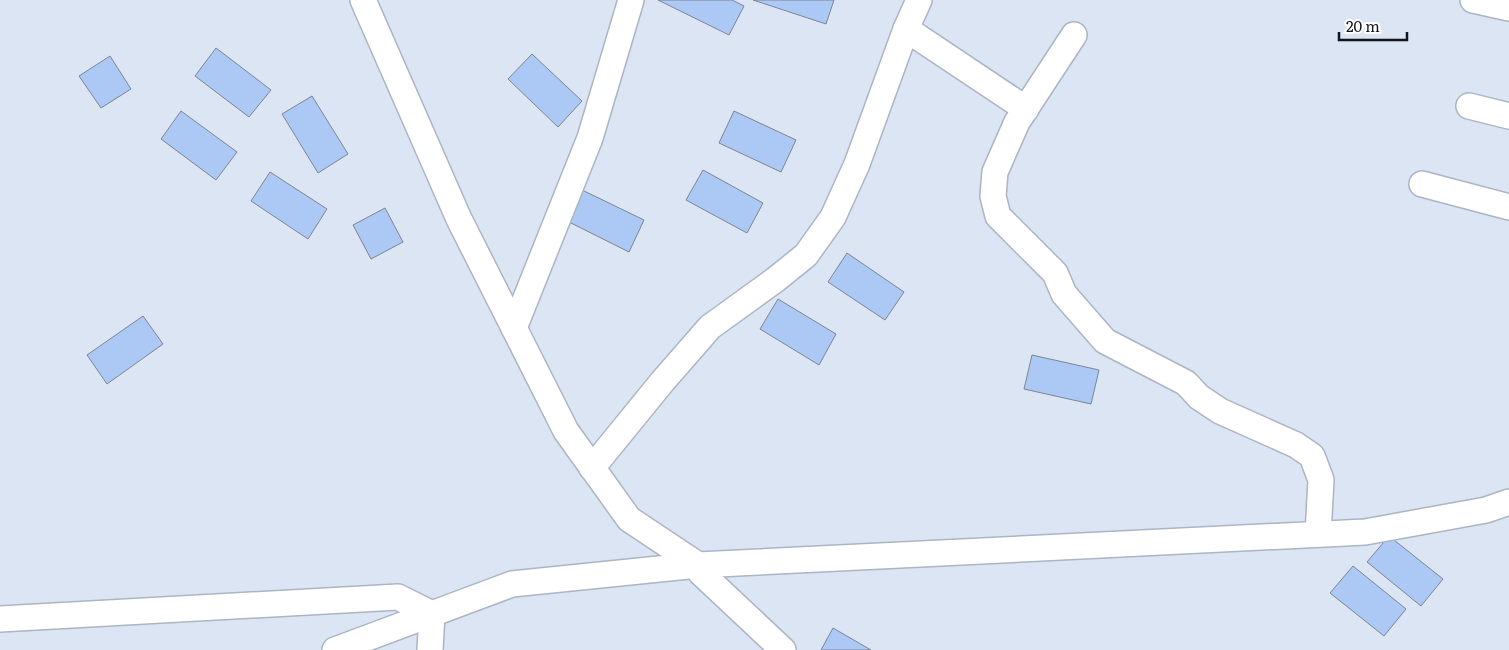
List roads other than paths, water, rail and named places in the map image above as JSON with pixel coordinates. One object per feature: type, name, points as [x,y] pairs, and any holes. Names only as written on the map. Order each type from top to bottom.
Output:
[{"type":"street","points":[[363,0],[459,219],[566,431],[629,519],[698,565],[701,572],[783,650]]},
{"type":"street","points":[[514,328],[590,138],[631,0]]},
{"type":"street","points":[[592,468],[662,382],[710,327],[806,255],[833,217],[857,164],[906,29],[919,0]]},
{"type":"street","points":[[1473,0],[1509,8]]},
{"type":"street","points":[[906,29],[1026,108]]},
{"type":"street","points":[[1074,35],[1017,122],[995,172],[993,196],[998,216],[1055,273],[1064,294],[1105,341],[1186,383],[1199,397],[1220,411],[1296,445],[1312,456],[1321,480],[1318,534]]},
{"type":"street","points":[[1469,106],[1509,116]]},
{"type":"street","points":[[1422,184],[1509,207]]},
{"type":"street","points":[[335,650],[512,584],[698,565],[1365,532],[1486,510],[1509,502]]},
{"type":"street","points":[[0,619],[398,597],[432,614]]},
{"type":"street","points":[[430,650],[432,614]]}]
